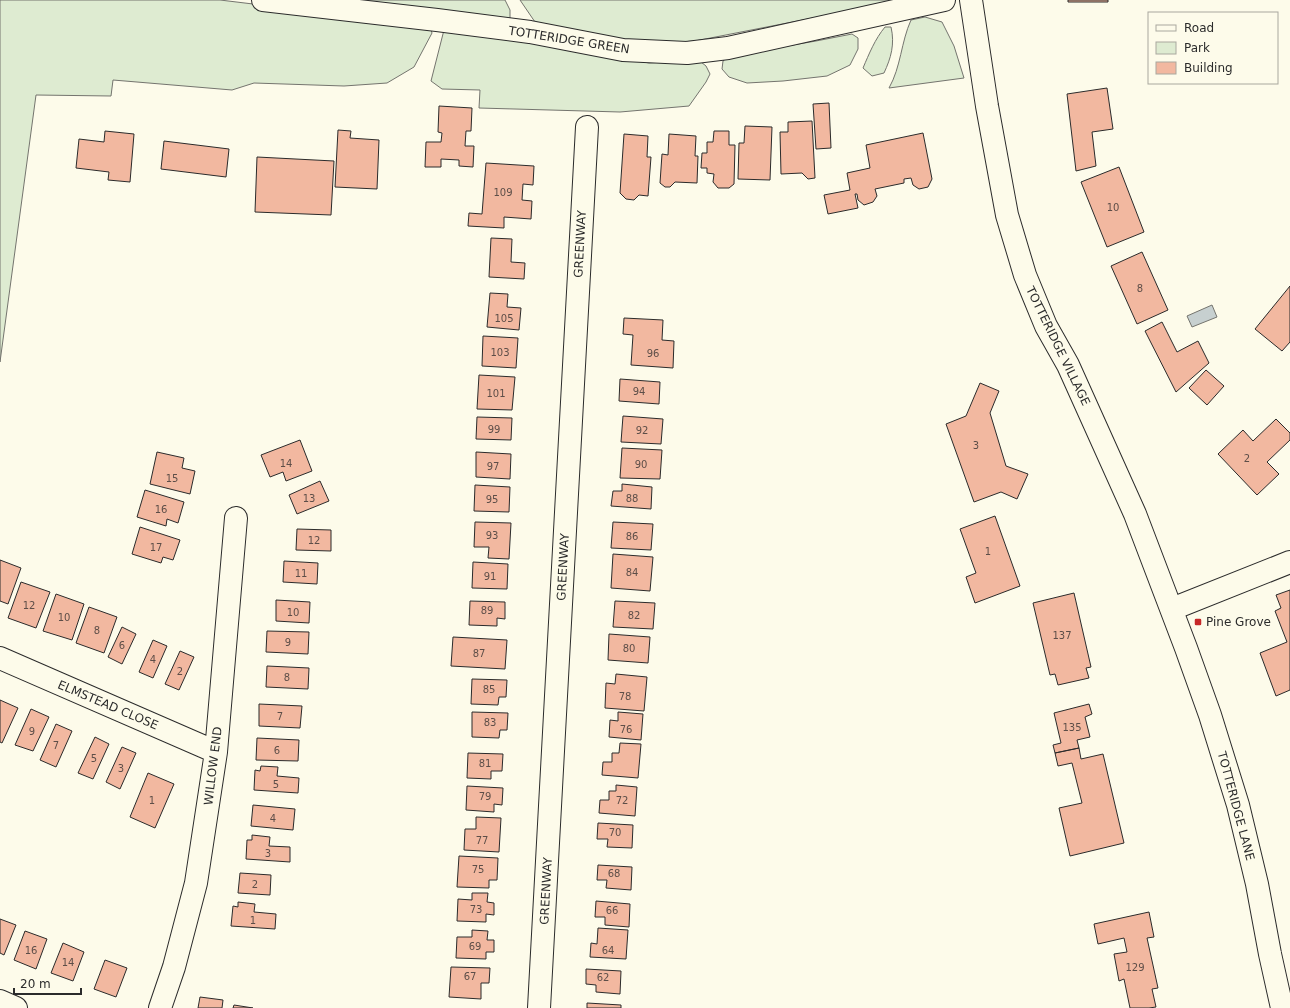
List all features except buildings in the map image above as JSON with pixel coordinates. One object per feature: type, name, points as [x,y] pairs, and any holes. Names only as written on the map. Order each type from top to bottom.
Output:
[{"type":"street","name":"TOTTERIDGE GREEN","points":[[263,0],[530,32],[623,50],[687,53],[728,48],[944,0]]},
{"type":"street","name":"TOTTERIDGE VILLAGE","points":[[971,0],[987,106],[1007,215],[1025,275],[1046,326],[1068,364],[1136,514],[1172,609]]},
{"type":"street","name":"GREENWAY","points":[[539,1008],[587,127]]},
{"type":"street","name":"WILLOW END","points":[[160,1008],[174,967],[196,882],[216,752],[236,518]]},
{"type":"street","points":[[1172,609],[1290,562]]},
{"type":"street","name":"TOTTERIDGE LANE","points":[[1172,609],[1210,715],[1238,805],[1257,884],[1282,1008]]},
{"type":"street","name":"ELMSTEAD CLOSE","points":[[0,658],[216,752]]},
{"type":"street","points":[[0,1001],[16,1008]]},
{"type":"green space","points":[[0,0],[220,0],[325,16],[430,26],[432,33],[414,67],[387,83],[344,86],[254,83],[232,90],[113,80],[111,96],[36,95],[0,362]]},
{"type":"green space","points":[[325,0],[505,0],[510,10],[510,19]]},
{"type":"green space","points":[[520,0],[905,0],[695,41],[646,44],[551,30],[535,22]]},
{"type":"green space","points":[[925,17],[942,22],[954,46],[964,78],[889,88],[896,72],[911,20]]},
{"type":"green space","points":[[445,26],[649,63],[692,60],[701,62],[706,66],[710,74],[689,106],[620,112],[479,108],[480,90],[442,89],[431,81]]},
{"type":"green space","points":[[885,27],[891,27],[893,39],[889,62],[884,73],[872,76],[863,68],[875,42]]},
{"type":"green space","points":[[852,34],[858,38],[858,49],[850,65],[827,76],[747,83],[729,77],[722,69],[723,61],[729,56]]},
{"type":"shaded area","points":[[1212,305],[1217,317],[1192,327],[1187,316]]},
{"type":"place","name":"Pine Grove","points":[[1198,622]]}]
